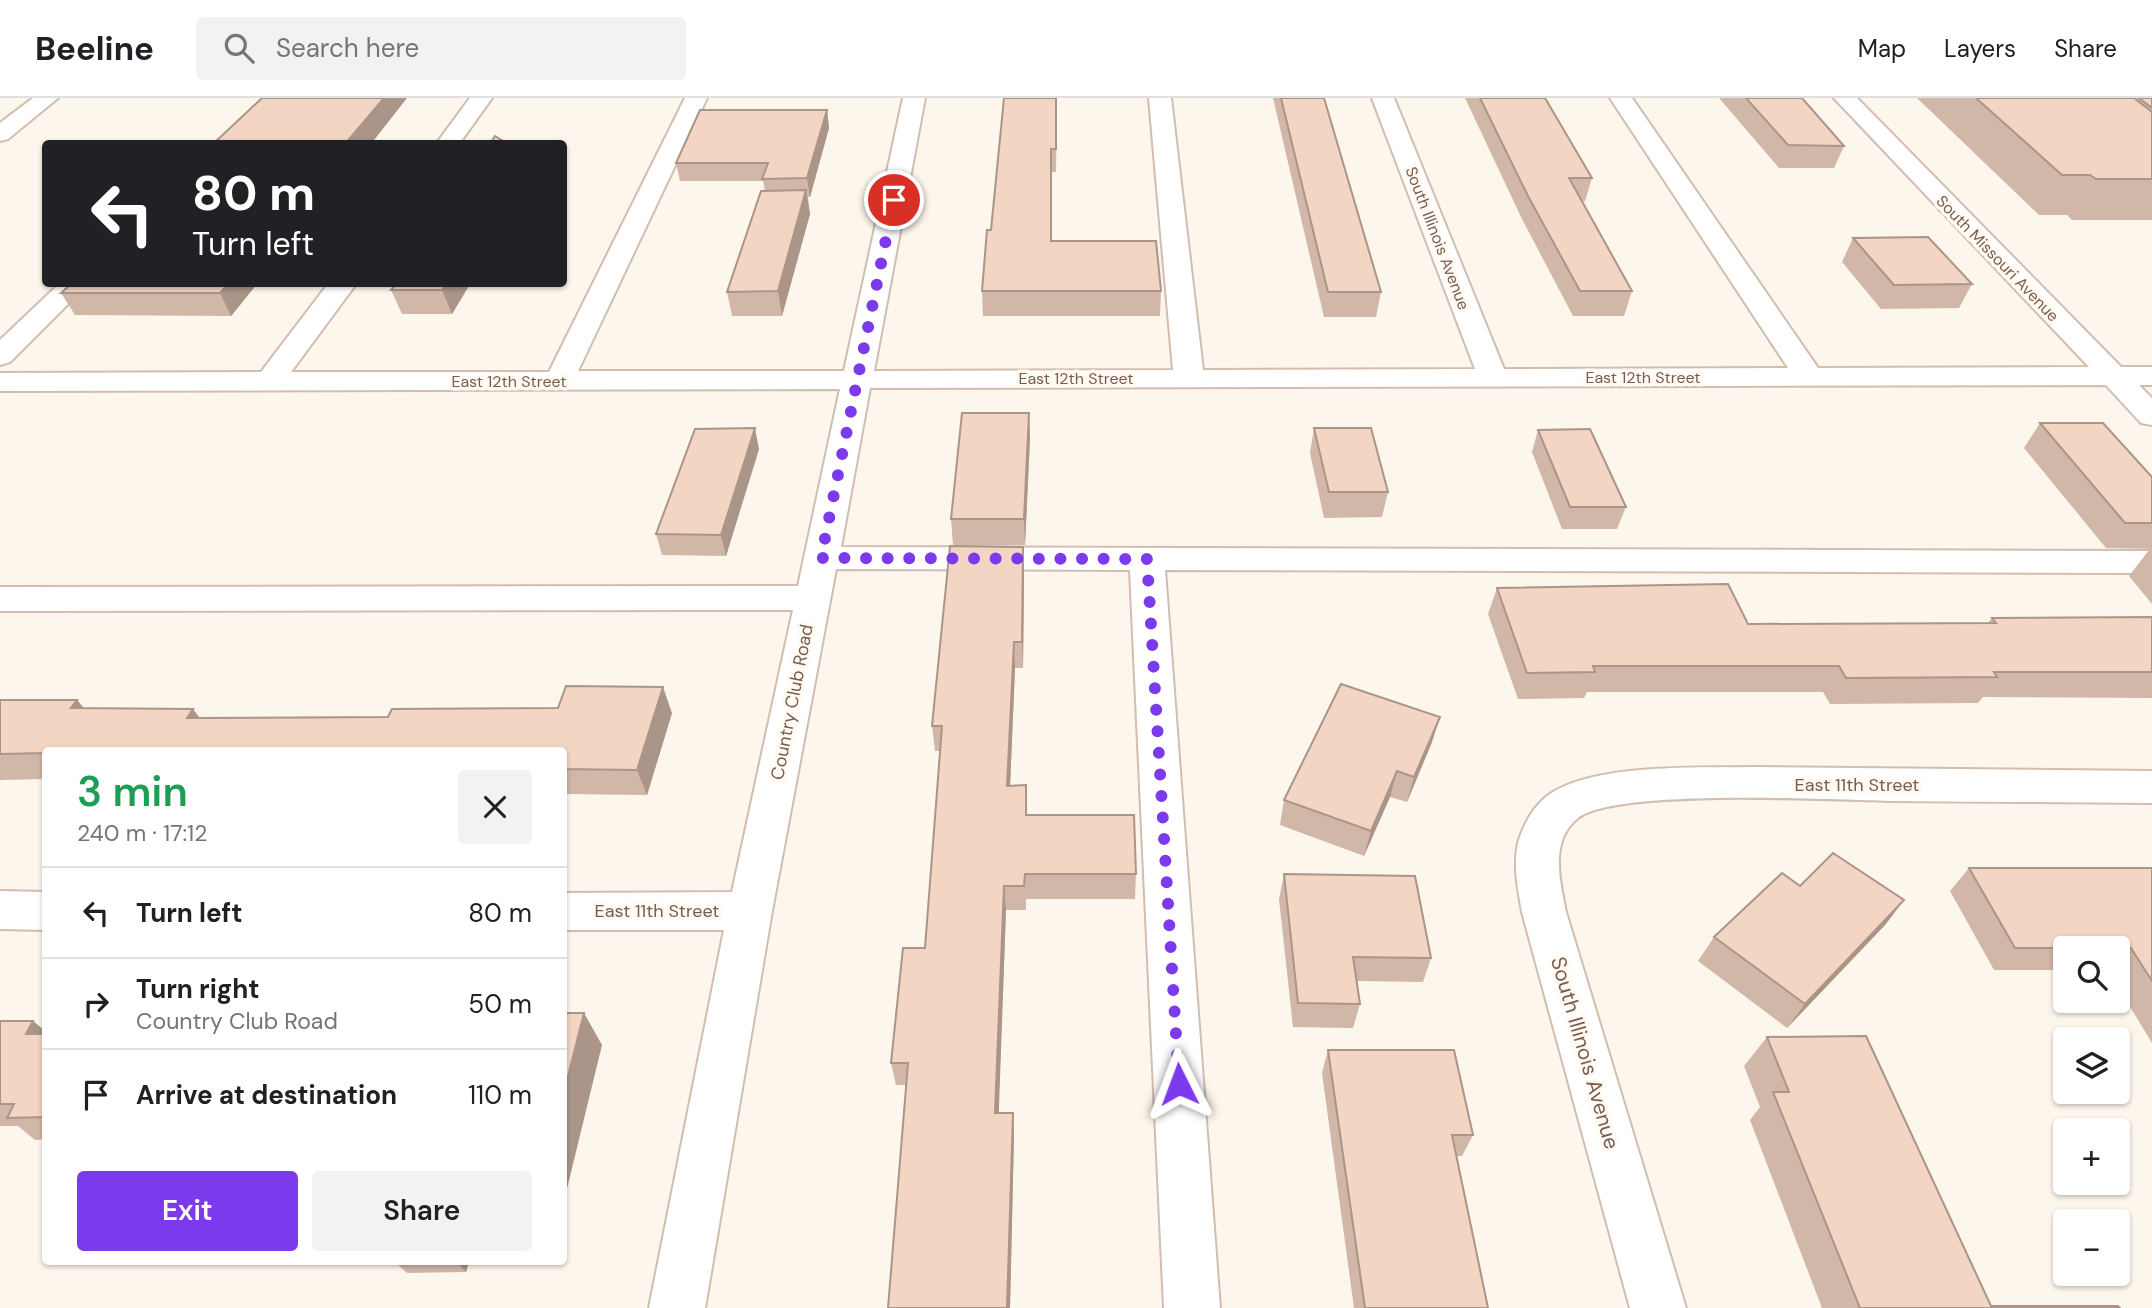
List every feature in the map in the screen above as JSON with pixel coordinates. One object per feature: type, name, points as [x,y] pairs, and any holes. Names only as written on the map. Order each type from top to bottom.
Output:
[{"type":"street","points":[[0,134],[47,98]]},
{"type":"street","points":[[450,140],[481,98]]},
{"type":"street","points":[[559,381],[696,98]]},
{"type":"street","name":"Country Club Road","points":[[677,1308],[750,911],[914,98]]},
{"type":"street","points":[[1160,98],[1189,379]]},
{"type":"street","name":"South Illinois Avenue","points":[[1383,98],[1493,377]]},
{"type":"street","points":[[1621,98],[1809,377]]},
{"type":"street","name":"South Missouri Avenue","points":[[1845,98],[2152,416]]},
{"type":"street","points":[[0,356],[71,287]]},
{"type":"street","points":[[269,382],[340,287]]},
{"type":"street","name":"East 12th Street","points":[[0,382],[2152,376]]},
{"type":"street","points":[[821,558],[2152,562]]},
{"type":"street","points":[[1147,559],[1192,1308]]},
{"type":"street","points":[[0,599],[813,598]]},
{"type":"street","name":"East 11th Street","points":[[1566,805],[1597,792],[1696,784],[2152,787]]},
{"type":"street","name":"South Illinois Avenue","points":[[1566,805],[1543,828],[1535,861],[1544,912],[1658,1308]]},
{"type":"street","points":[[0,911],[42,911]]},
{"type":"street","name":"East 11th Street","points":[[567,911],[750,911]]},
{"type":"building","points":[[262,98],[384,98],[348,140],[217,140]]},
{"type":"building","points":[[1004,98],[1056,98],[1056,149],[1051,149],[1051,241],[1156,241],[1161,291],[982,291]]},
{"type":"building","points":[[1281,98],[1324,98],[1381,292],[1328,292]]},
{"type":"building","points":[[1480,98],[1545,98],[1592,178],[1569,178],[1632,291],[1580,291],[1528,196]]},
{"type":"building","points":[[1746,98],[1802,98],[1844,146],[1788,145]]},
{"type":"building","points":[[1976,98],[2134,98],[2152,112],[2152,179],[2096,179],[2090,175],[2062,175]]},
{"type":"building","points":[[2139,98],[2152,98],[2152,108]]},
{"type":"building","points":[[700,110],[827,110],[807,178],[762,179],[768,163],[676,163]]},
{"type":"building","points":[[806,190],[778,291],[727,292],[761,191]]},
{"type":"building","points":[[1928,237],[1972,284],[1894,285],[1853,238]]},
{"type":"building","points":[[68,287],[225,287],[220,293],[61,293]]},
{"type":"building","points":[[394,287],[444,287],[442,290],[391,290]]},
{"type":"building","points":[[962,413],[1029,413],[1024,519],[951,519]]},
{"type":"building","points":[[2040,423],[2103,423],[2152,477],[2152,523],[2125,523]]},
{"type":"building","points":[[755,428],[721,535],[656,534],[695,429]]},
{"type":"building","points":[[1314,428],[1371,428],[1388,492],[1329,492]]},
{"type":"building","points":[[1590,429],[1626,507],[1570,507],[1538,430]]},
{"type":"building","points":[[950,546],[1023,547],[1022,642],[1014,642],[1007,786],[1026,785],[1026,815],[1134,815],[1136,874],[1025,874],[1024,886],[1004,886],[995,1113],[1013,1113],[1007,1308],[888,1308],[908,1063],[891,1063],[903,948],[925,948],[942,726],[932,726]]},
{"type":"building","points":[[1728,584],[1748,624],[1996,623],[1992,618],[2152,617],[2152,672],[1994,672],[1997,677],[1846,678],[1839,666],[1593,666],[1595,672],[1527,673],[1497,588]]},
{"type":"building","points":[[1341,684],[1440,717],[1414,777],[1397,771],[1371,831],[1284,800]]},
{"type":"building","points":[[566,686],[663,687],[637,770],[567,769],[567,747],[42,747],[42,753],[0,754],[0,700],[77,700],[71,708],[193,709],[187,718],[388,717],[392,709],[558,708]]},
{"type":"building","points":[[1833,853],[1904,900],[1805,1004],[1714,937],[1782,873],[1800,886]]},
{"type":"building","points":[[1969,868],[2152,868],[2152,981],[2130,948],[2130,936],[2053,936],[2053,948],[2015,948]]},
{"type":"building","points":[[1284,874],[1415,876],[1431,958],[1353,957],[1360,1004],[1298,1003]]},
{"type":"building","points":[[567,1013],[584,1013],[567,1080]]},
{"type":"building","points":[[0,1021],[33,1021],[26,1034],[42,1034],[42,1117],[7,1118],[14,1104],[0,1104]]},
{"type":"building","points":[[1866,1036],[1991,1306],[2120,1308],[1860,1308],[1773,1092],[1789,1092],[1767,1037]]},
{"type":"building","points":[[1328,1050],[1454,1050],[1473,1135],[1452,1135],[1488,1308],[1365,1308]]},
{"type":"route","points":[[894,200],[821,558],[1147,559],[1179,1084]]}]
